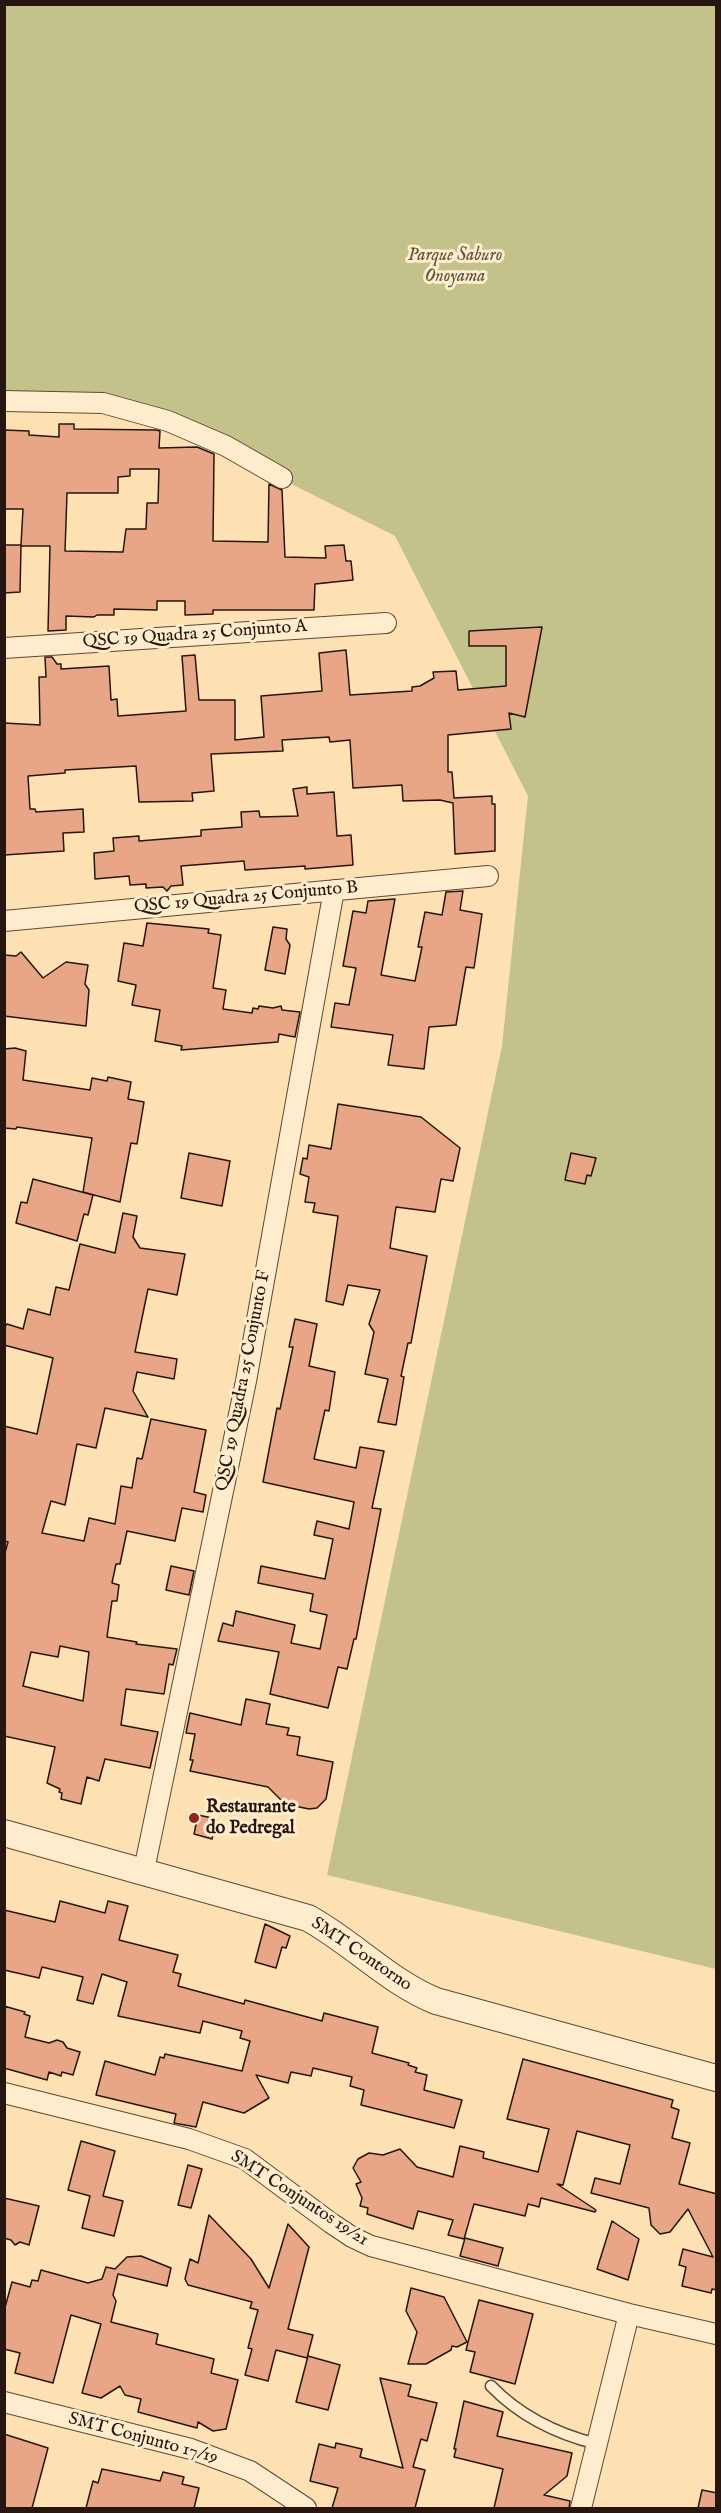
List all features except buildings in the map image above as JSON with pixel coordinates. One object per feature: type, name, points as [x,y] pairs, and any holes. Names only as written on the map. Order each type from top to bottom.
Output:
[{"type":"street","points":[[4,401],[103,403],[168,421],[226,446],[282,477]]},
{"type":"street","name":"QSC 19 Quadra 25 Conjunto A","points":[[4,648],[386,623]]},
{"type":"street","name":"QSC 19 Quadra 25 Conjunto B","points":[[4,921],[488,876]]},
{"type":"street","name":"QSC 19 Quadra 25 Conjunto F","points":[[144,1870],[246,1381],[334,890]]},
{"type":"street","name":"SMT Contorno","points":[[4,1833],[144,1870],[308,1918],[328,1929],[414,1991],[436,2001],[717,2078]]},
{"type":"street","name":"SMT Conjuntos 19/21","points":[[4,2093],[189,2139],[245,2159],[331,2223],[371,2246],[629,2314],[717,2334]]},
{"type":"street","points":[[582,2508],[629,2314]]},
{"type":"street","name":"SMT Conjunto 17/19","points":[[4,2403],[202,2453],[250,2471],[306,2508]]},
{"type":"lane","points":[[491,2386],[508,2403],[557,2431],[571,2438],[597,2444]]},
{"type":"green space","name":"Parque Saburo Onoyama","points":[[5,5],[716,5],[716,1969],[327,1875],[502,1046],[528,796],[395,536],[116,396],[5,396]]},
{"type":"place","name":"Restaurante do Pedregal","points":[[194,1818]]}]
